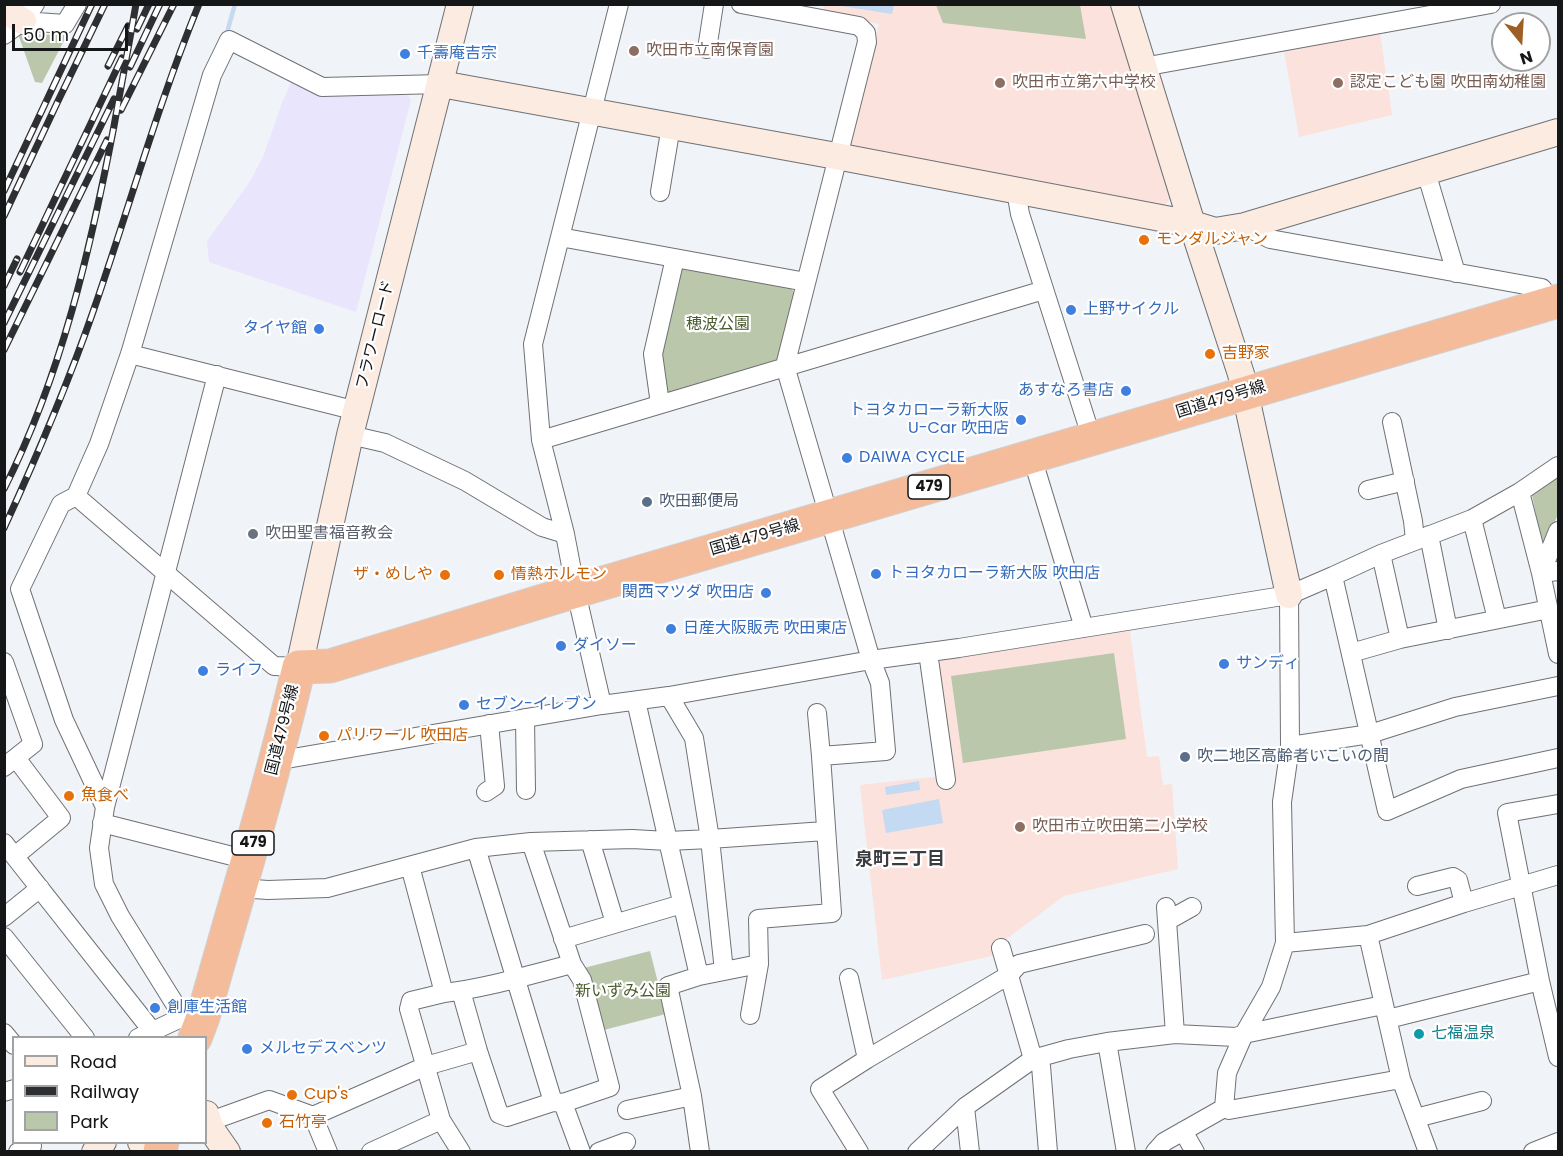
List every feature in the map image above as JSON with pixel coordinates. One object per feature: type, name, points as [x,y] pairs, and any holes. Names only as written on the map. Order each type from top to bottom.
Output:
[{"type":"highway","name":"国道479号線","points":[[196,1027],[244,874],[299,667],[330,666],[576,591],[1555,302]]},
{"type":"street","points":[[17,18],[66,24],[77,4]]},
{"type":"street","name":"フラワーロード","points":[[299,667],[351,435],[460,4]]},
{"type":"street","points":[[603,705],[576,591],[566,534],[541,440],[533,344],[619,4]]},
{"type":"street","points":[[707,50],[714,4]]},
{"type":"street","points":[[1124,4],[1241,374],[1289,595],[1290,746],[1282,802],[1285,943],[1271,987],[1244,1034],[1227,1073],[1224,1108]]},
{"type":"street","points":[[1143,67],[1491,4]]},
{"type":"street","points":[[746,5],[817,11],[859,26],[866,33],[867,42],[785,366],[871,660],[880,683],[886,751],[821,756]]},
{"type":"street","points":[[825,831],[668,841],[632,839],[531,842],[476,848],[327,888],[268,890],[244,874],[104,815],[64,720],[20,589],[61,504],[76,496],[99,444],[130,354],[212,75],[229,40],[322,87],[441,84],[839,156],[1215,231],[1245,226],[1558,132]]},
{"type":"street","points":[[660,192],[671,126]]},
{"type":"street","points":[[1426,172],[1456,273]]},
{"type":"street","points":[[1016,191],[1020,214],[1092,439]]},
{"type":"street","points":[[1245,226],[1270,239],[1542,288],[1555,302]]},
{"type":"street","points":[[560,237],[807,282]]},
{"type":"street","points":[[660,404],[653,354],[675,258]]},
{"type":"street","points":[[541,440],[1044,290]]},
{"type":"street","points":[[130,354],[357,411]]},
{"type":"street","points":[[4,662],[8,690],[33,744],[10,762],[61,818],[10,850],[40,888],[145,1035],[196,1027],[120,916],[104,884],[99,848],[104,815],[217,375]]},
{"type":"street","points":[[1392,422],[1413,521],[1422,538],[1448,630]]},
{"type":"street","points":[[351,435],[385,443],[465,481],[542,527],[566,534]]},
{"type":"street","points":[[1032,457],[1083,628]]},
{"type":"street","points":[[275,761],[871,660],[1289,595],[1381,554],[1472,519],[1521,492],[1558,466]]},
{"type":"street","points":[[1368,490],[1405,481]]},
{"type":"street","points":[[1521,492],[1550,572]]},
{"type":"street","points":[[76,496],[274,666],[299,667]]},
{"type":"street","points":[[1472,519],[1497,619]]},
{"type":"street","points":[[1558,531],[1550,572],[1549,609],[1558,654]]},
{"type":"street","points":[[1381,554],[1400,639]]},
{"type":"street","points":[[1333,576],[1387,811],[1461,779],[1558,758]]},
{"type":"street","points":[[1351,653],[1400,639],[1549,609]]},
{"type":"street","points":[[928,652],[946,780]]},
{"type":"street","points":[[1290,746],[1370,734],[1455,707],[1558,686]]},
{"type":"street","points":[[669,696],[694,738],[710,839],[724,971]]},
{"type":"street","points":[[636,701],[699,976]]},
{"type":"street","points":[[750,1015],[759,964],[758,919],[832,913],[817,713]]},
{"type":"street","points":[[525,718],[526,790]]},
{"type":"street","points":[[486,792],[495,786],[489,724]]},
{"type":"street","points":[[1558,804],[1507,813],[1540,981],[1558,1057]]},
{"type":"street","points":[[590,840],[615,923]]},
{"type":"street","points":[[410,866],[452,992],[478,1050],[499,1114],[507,1117],[610,1087],[582,980],[572,964],[531,842]]},
{"type":"street","points":[[476,848],[515,979],[558,1102],[581,1152]]},
{"type":"street","points":[[1285,943],[1368,935],[1558,875]]},
{"type":"street","points":[[1417,886],[1453,877],[1458,880],[1464,903]]},
{"type":"street","points":[[4,917],[40,888]]},
{"type":"street","points":[[563,939],[682,904]]},
{"type":"street","points":[[1175,1034],[1167,914],[1191,907]]},
{"type":"street","points":[[860,1152],[820,1089],[1009,975],[1018,964],[1145,934]]},
{"type":"street","points":[[1368,935],[1401,1079],[1416,1118],[1422,1149]]},
{"type":"street","points":[[4,937],[83,1036]]},
{"type":"street","points":[[1001,948],[1033,1059],[1041,1066],[1048,1152]]},
{"type":"street","points":[[461,1152],[441,1120],[409,1009],[411,1001],[515,979],[572,964]]},
{"type":"street","points":[[695,1150],[692,1096],[668,986],[699,976],[759,964]]},
{"type":"street","points":[[849,978],[867,1059]]},
{"type":"street","points":[[917,1152],[966,1107],[1033,1059],[1069,1049],[1175,1034],[1236,1037],[1385,1012],[1540,981]]},
{"type":"street","points":[[1107,1042],[1126,1152]]},
{"type":"street","points":[[207,1124],[269,1100],[313,1116],[426,1066],[478,1050]]},
{"type":"street","points":[[1155,1152],[1164,1142],[1224,1108],[1229,1110],[1401,1079]]},
{"type":"street","points":[[627,1110],[692,1096]]},
{"type":"street","points":[[1416,1118],[1482,1101]]},
{"type":"street","points":[[966,1107],[970,1152]]},
{"type":"street","points":[[313,1116],[328,1152]]},
{"type":"street","points":[[371,1152],[441,1120]]},
{"type":"street","points":[[1183,1131],[1195,1152]]},
{"type":"street","points":[[207,1134],[227,1152]]},
{"type":"street","points":[[598,1152],[626,1142]]},
{"type":"street","points":[[1533,1152],[1558,1142]]},
{"type":"street","points":[[18,1152],[32,1146],[31,1144]]},
{"type":"shaded area","name":"吹田市立第六中学校","points":[[822,4],[1111,5],[1173,196],[1163,207],[854,149],[849,141],[879,24],[826,13]]},
{"type":"shaded area","name":"認定こども園 吹田南幼稚園","points":[[1380,33],[1392,115],[1299,137],[1284,51]]},
{"type":"shaded area","points":[[292,80],[405,92],[411,100],[356,312],[209,262],[207,241],[249,183],[263,157]]},
{"type":"shaded area","name":"吹田市立吹田第二小学校","points":[[1130,631],[1147,757],[1159,756],[1163,785],[1172,784],[1178,869],[1064,896],[997,946],[992,956],[882,980],[860,785],[951,775],[936,672],[941,660]]},
{"type":"green space","points":[[936,5],[1080,5],[1086,39],[943,23]]},
{"type":"green space","points":[[18,34],[67,35],[42,83],[35,82]]},
{"type":"green space","name":"穂波公園","points":[[687,267],[791,288],[796,295],[779,359],[672,394],[663,389],[659,353],[678,271]]},
{"type":"green space","points":[[1558,477],[1558,514],[1543,550],[1532,495]]},
{"type":"green space","points":[[1114,653],[1126,739],[963,763],[951,676]]},
{"type":"green space","name":"新いずみ公園","points":[[650,951],[666,1014],[596,1032],[580,969]]},
{"type":"water","points":[[835,4],[894,5],[892,14]]},
{"type":"water","points":[[919,781],[920,790],[886,795],[885,787]]},
{"type":"water","points":[[939,799],[943,823],[886,833],[882,810]]},
{"type":"waterway","points":[[228,29],[235,4]]},
{"type":"railway","points":[[4,191],[92,4]]},
{"type":"railway","points":[[4,216],[105,4]]},
{"type":"railway","points":[[4,489],[42,401],[72,311],[105,173],[136,4]]},
{"type":"railway","points":[[137,29],[149,4]]},
{"type":"railway","points":[[130,67],[160,4]]},
{"type":"railway","points":[[121,110],[174,4]]},
{"type":"railway","points":[[4,528],[52,420],[84,337],[157,118],[199,4]]},
{"type":"railway","points":[[108,66],[128,26]]},
{"type":"railway","points":[[20,272],[122,58]]},
{"type":"railway","points":[[4,323],[114,99]]},
{"type":"railway","points":[[4,350],[107,140]]},
{"type":"railway","points":[[4,286],[17,259]]},
{"type":"place","name":"吹田市立南保育園","points":[[634,51]]},
{"type":"place","name":"千壽庵吉宗","points":[[405,54]]},
{"type":"place","name":"吹田市立第六中学校","points":[[1000,83]]},
{"type":"place","name":"認定こども園 吹田南幼稚園","points":[[1338,83]]},
{"type":"place","name":"モンダルジャン","points":[[1144,240]]},
{"type":"place","name":"上野サイクル","points":[[1071,310]]},
{"type":"place","name":"タイヤ館","points":[[319,329]]},
{"type":"place","name":"吉野家","points":[[1210,354]]},
{"type":"place","name":"あすなろ書店","points":[[1126,391]]},
{"type":"place","name":"トヨタカローラ新大阪 U-Car 吹田店","points":[[1021,420]]},
{"type":"place","name":"DAIWA CYCLE","points":[[847,458]]},
{"type":"place","name":"吹田郵便局","points":[[647,502]]},
{"type":"place","name":"吹田聖書福音教会","points":[[253,534]]},
{"type":"place","name":"トヨタカローラ新大阪 吹田店","points":[[876,574]]},
{"type":"place","name":"ザ・めしや","points":[[445,575]]},
{"type":"place","name":"情熱ホルモン","points":[[499,575]]},
{"type":"place","name":"関西マツダ 吹田店","points":[[766,593]]},
{"type":"place","name":"日産大阪販売 吹田東店","points":[[671,629]]},
{"type":"place","name":"ダイソー","points":[[561,646]]},
{"type":"place","name":"サンディ","points":[[1224,664]]},
{"type":"place","name":"ライフ","points":[[203,671]]},
{"type":"place","name":"セブン-イレブン","points":[[464,705]]},
{"type":"place","name":"パリワール 吹田店","points":[[324,736]]},
{"type":"place","name":"吹二地区高齢者いこいの間","points":[[1185,757]]},
{"type":"place","name":"魚食べ","points":[[69,796]]},
{"type":"place","name":"吹田市立吹田第二小学校","points":[[1020,827]]},
{"type":"place","name":"創庫生活館","points":[[155,1008]]},
{"type":"place","name":"七福温泉","points":[[1419,1034]]},
{"type":"place","name":"メルセデスベンツ","points":[[247,1049]]},
{"type":"place","name":"Cup's","points":[[292,1095]]},
{"type":"place","name":"石竹亭","points":[[267,1123]]},
{"type":"district","name":"泉町三丁目","points":[[900,860]]}]
